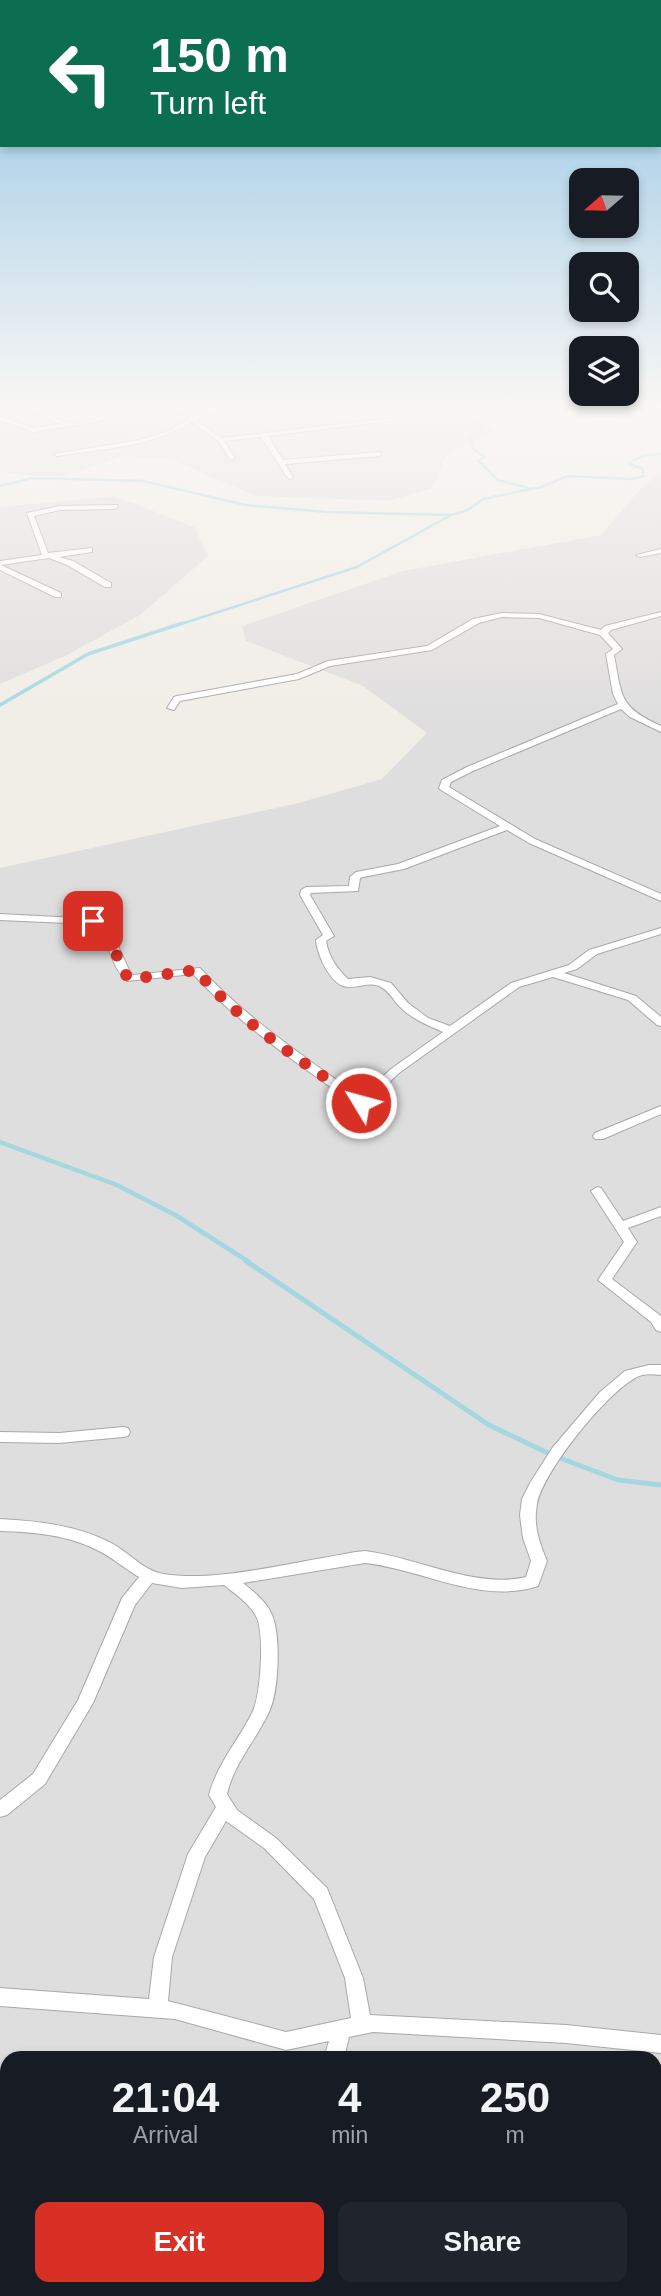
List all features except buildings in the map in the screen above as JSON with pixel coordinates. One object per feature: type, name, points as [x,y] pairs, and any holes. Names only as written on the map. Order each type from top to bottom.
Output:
[{"type":"street","points":[[47,511],[30,515],[45,554],[70,563],[108,585]]},
{"type":"street","points":[[0,565],[45,554],[89,550]]},
{"type":"street","points":[[640,555],[661,551]]},
{"type":"street","points":[[0,565],[58,595]]},
{"type":"street","points":[[603,633],[608,628],[661,614]]},
{"type":"street","points":[[171,708],[177,699],[299,676],[350,660],[429,648],[456,631],[491,616],[539,616],[603,633],[618,649],[610,653],[621,706],[631,716],[661,729]]},
{"type":"street","points":[[621,706],[447,780],[444,788],[532,841],[661,898]]},
{"type":"street","points":[[451,1031],[424,1020],[404,1005],[387,985],[361,979],[346,983],[337,975],[322,951],[321,940],[329,936],[305,895],[306,890],[354,889],[355,877],[360,874],[412,863],[508,827]]},
{"type":"street","points":[[0,917],[93,921],[106,931],[125,974],[131,979],[196,970],[259,1032],[294,1053],[361,1103]]},
{"type":"street","points":[[340,1122],[395,1071],[515,985],[573,967],[593,952],[661,932]]},
{"type":"street","points":[[555,974],[632,998],[661,1023]]},
{"type":"street","points":[[599,1136],[661,1110]]},
{"type":"street","points":[[597,1191],[631,1242],[605,1280],[656,1318],[661,1327]]},
{"type":"street","points":[[620,1227],[661,1211]]},
{"type":"street","points":[[0,1525],[63,1532],[90,1539],[149,1576],[183,1581],[363,1557],[398,1560],[447,1576],[521,1586],[532,1582],[539,1561],[527,1528],[530,1496],[557,1452],[586,1414],[617,1382],[646,1369],[661,1370]]},
{"type":"street","points":[[0,1437],[59,1438],[122,1432]]},
{"type":"street","points":[[1,1810],[38,1779],[85,1703],[128,1602],[149,1576]]},
{"type":"street","points":[[226,1577],[249,1596],[265,1617],[267,1641],[264,1707],[221,1779],[218,1796],[225,1808],[270,1843],[321,1894],[354,1978],[352,2027],[338,2051]]},
{"type":"street","points":[[158,2009],[163,1957],[183,1904],[197,1854],[225,1808]]},
{"type":"street","points":[[0,1997],[175,2010],[286,2041],[373,2023],[566,2034],[661,2044]]},
{"type":"shaded area","points":[[0,511],[154,511],[194,527],[208,556],[140,615],[67,655],[0,684]]},
{"type":"shaded area","points":[[621,511],[661,511],[661,2051],[0,2051],[0,868],[299,803],[382,779],[427,733],[363,686],[246,641],[242,626],[403,571],[601,535]]},
{"type":"waterway","points":[[317,511],[450,515]]},
{"type":"waterway","points":[[178,625],[357,567],[451,515],[464,511]]},
{"type":"waterway","points":[[0,705],[88,654],[183,623]]},
{"type":"waterway","points":[[0,1142],[117,1185],[177,1216],[249,1262]]},
{"type":"waterway","points":[[246,1261],[489,1425],[552,1455],[618,1480],[661,1485]]},
{"type":"route","points":[[93,921],[106,931],[125,974],[131,979],[196,970],[259,1032],[294,1053],[361,1103]]}]
